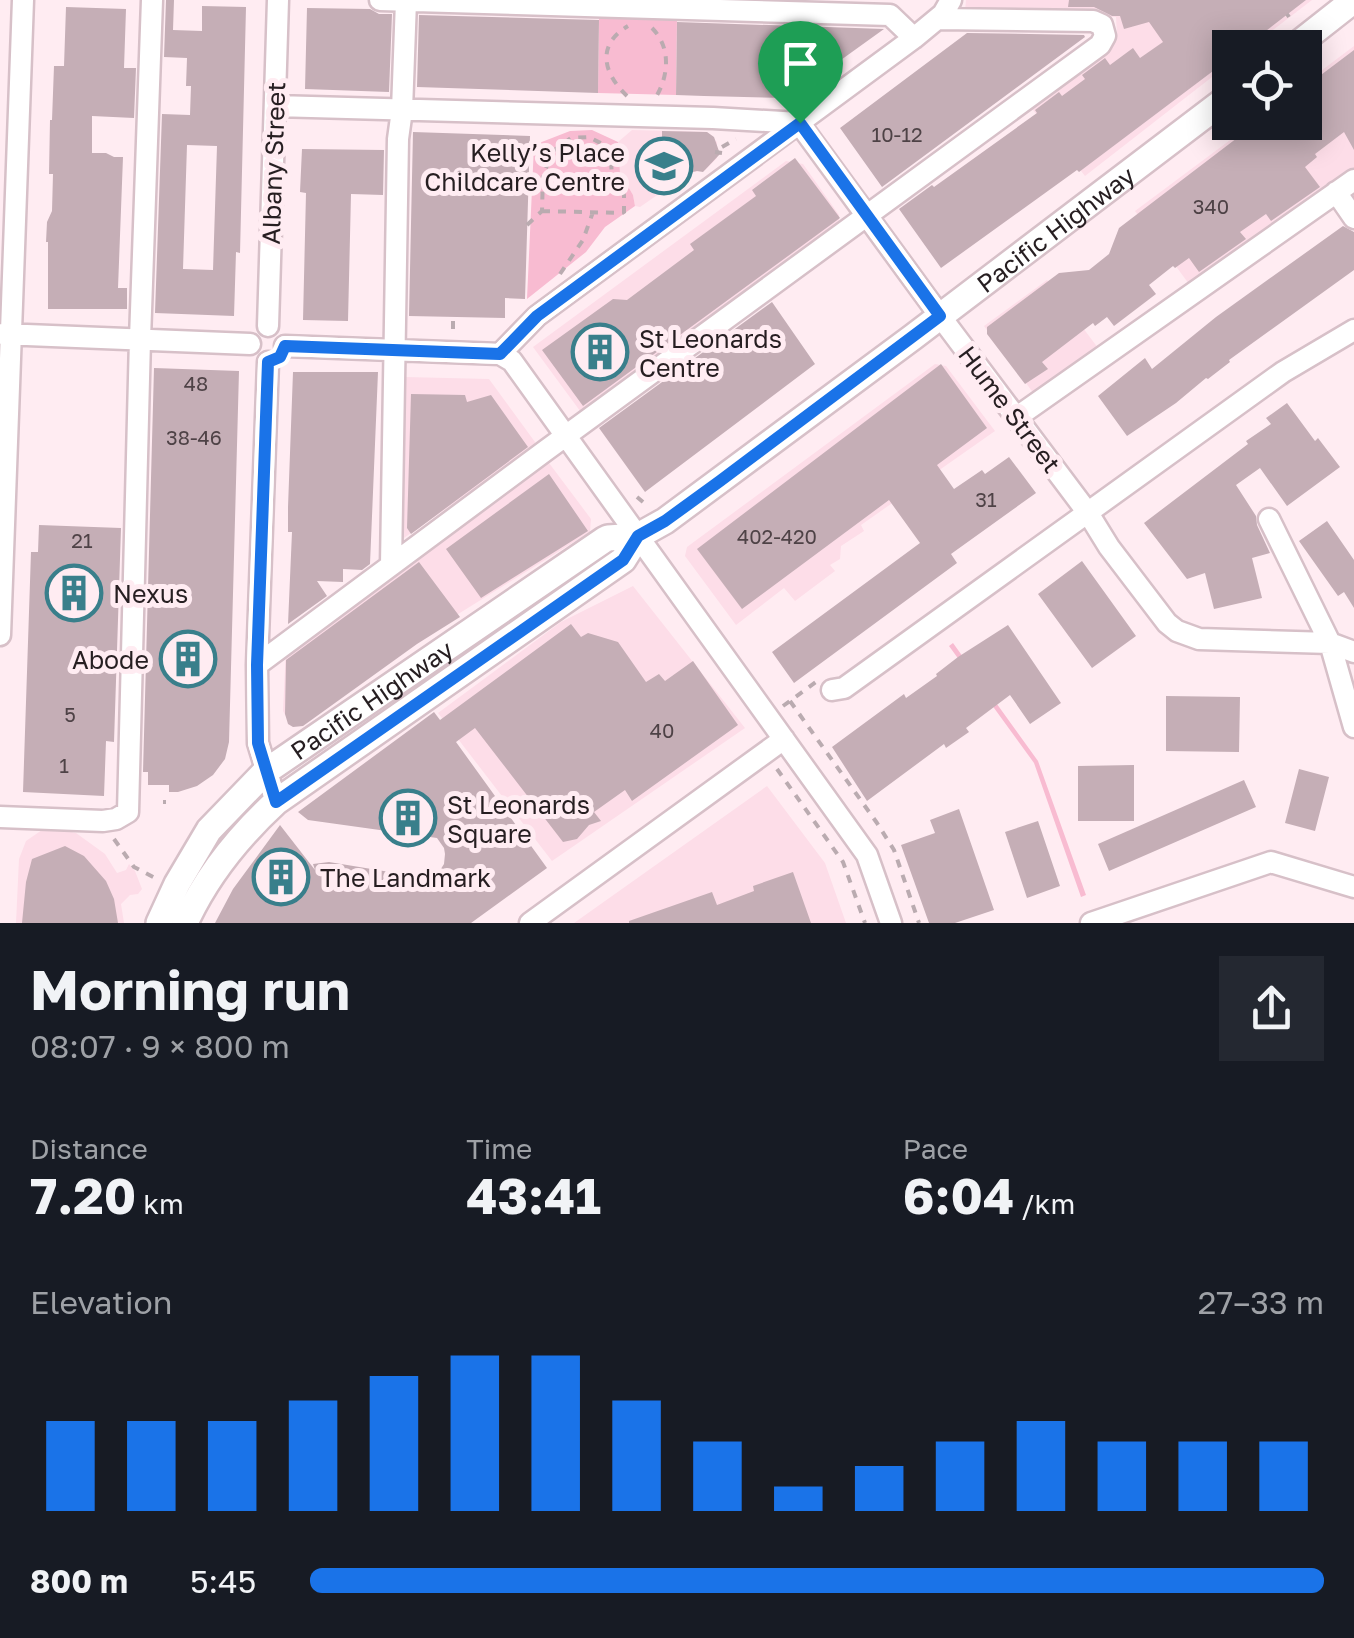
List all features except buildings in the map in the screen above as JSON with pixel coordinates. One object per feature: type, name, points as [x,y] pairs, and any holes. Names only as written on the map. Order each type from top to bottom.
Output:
[{"type":"main road","points":[[1316,30],[1354,0]]},
{"type":"main road","name":"Pacific Highway","points":[[160,923],[177,884],[209,830],[266,772],[604,540],[638,536],[665,521],[1212,110]]},
{"type":"main road","name":"Pacific Highway","points":[[184,923],[227,854],[276,802],[623,560],[638,536]]},
{"type":"street","points":[[0,635],[6,334],[23,0]]},
{"type":"street","points":[[0,817],[103,821],[128,812],[152,0]]},
{"type":"street","name":"Albany Street","points":[[268,326],[278,0]]},
{"type":"street","points":[[380,0],[644,16],[890,15],[914,38]]},
{"type":"street","points":[[500,354],[537,316],[914,38],[948,10],[951,0]]},
{"type":"street","points":[[391,565],[398,139],[406,1]]},
{"type":"street","points":[[257,665],[1100,45],[1105,36],[1102,25],[1094,22],[938,19]]},
{"type":"street","points":[[275,106],[800,123]]},
{"type":"street","name":"Hume Street","points":[[800,123],[1150,603],[1176,631],[1199,639],[1330,643],[1354,652]]},
{"type":"street","points":[[1017,417],[1354,180]]},
{"type":"street","points":[[1336,192],[1354,218]]},
{"type":"street","points":[[268,326],[280,332],[285,346],[280,357],[268,362],[255,357],[250,344],[256,332],[268,326]]},
{"type":"street","points":[[824,685],[844,688],[1283,372],[1354,330]]},
{"type":"street","points":[[6,334],[250,344]]},
{"type":"street","points":[[285,346],[500,354],[512,361],[867,856],[890,923]]},
{"type":"street","points":[[268,362],[257,665],[258,743],[276,802]]},
{"type":"street","points":[[1270,519],[1330,643],[1354,726]]},
{"type":"street","points":[[530,923],[784,739]]},
{"type":"street","points":[[1091,923],[1271,862],[1354,887]]},
{"type":"path","points":[[633,100],[616,85],[606,53],[612,39],[644,16],[658,33],[666,54],[663,83],[653,101]]},
{"type":"path","points":[[720,151],[744,134]]},
{"type":"path","points":[[542,211],[542,176],[553,151],[571,138],[590,137],[610,148]]},
{"type":"path","points":[[610,138],[612,176],[624,195],[628,219]]},
{"type":"path","points":[[527,225],[542,211],[624,213]]},
{"type":"path","points":[[562,276],[594,212]]},
{"type":"path","points":[[453,317],[453,329]]},
{"type":"path","points":[[637,497],[643,502]]},
{"type":"path","points":[[824,685],[787,703],[894,850],[919,923]]},
{"type":"path","points":[[777,770],[844,862],[865,923]]},
{"type":"path","points":[[115,841],[134,867],[160,880]]},
{"type":"shaded area","points":[[966,0],[1312,0],[1273,30],[1212,30],[1212,77],[1085,176],[1030,106],[1117,35],[1116,17],[965,11]]},
{"type":"shaded area","points":[[599,16],[677,18],[676,95],[598,93]]},
{"type":"shaded area","points":[[1354,46],[1354,169],[1189,284],[1135,211],[1230,140],[1322,140],[1322,70]]},
{"type":"shaded area","points":[[592,130],[618,142],[620,173],[635,206],[605,227],[586,252],[527,299],[534,145],[570,131]]},
{"type":"shaded area","name":"Kelly’s Place Childcare Centre","points":[[632,130],[707,132],[717,142],[717,158],[705,170],[689,173],[640,207],[635,206],[620,174],[618,142]]},
{"type":"shaded area","points":[[786,161],[803,164],[839,215],[839,227],[583,415],[533,347]]},
{"type":"shaded area","points":[[1047,280],[1098,348],[1034,394],[984,326]]},
{"type":"shaded area","points":[[935,364],[946,366],[995,431],[861,525],[864,531],[841,546],[840,559],[830,565],[835,571],[795,601],[784,588],[736,625],[685,556],[687,547]]},
{"type":"shaded area","points":[[405,377],[489,379],[535,442],[534,448],[401,540]]},
{"type":"shaded area","points":[[546,459],[591,519],[590,532],[288,720],[283,711],[286,648]]},
{"type":"shaded area","points":[[633,586],[745,728],[552,861],[438,713],[561,622]]},
{"type":"shaded area","points":[[953,643],[1038,761],[1086,895],[1081,897],[1034,763],[949,646]]},
{"type":"shaded area","points":[[767,786],[825,863],[846,923],[574,923]]},
{"type":"shaded area","points":[[54,828],[76,833],[105,854],[117,873],[129,864],[135,871],[142,889],[121,904],[124,923],[16,923],[19,859],[26,841],[42,830]]},
{"type":"place","name":"Kelly’s Place Childcare Centre","points":[[664,166]]},
{"type":"place","name":"St Leonards Centre","points":[[600,352]]},
{"type":"place","name":"Nexus","points":[[74,593]]},
{"type":"place","name":"Abode","points":[[188,659]]},
{"type":"place","name":"St Leonards Square","points":[[408,818]]},
{"type":"place","name":"The Landmark","points":[[281,877]]},
{"type":"route","points":[[800,123],[940,316],[720,481],[638,536],[623,560],[276,802],[258,743],[257,665],[268,362],[280,357],[285,346],[500,354],[537,316],[800,123]]}]
